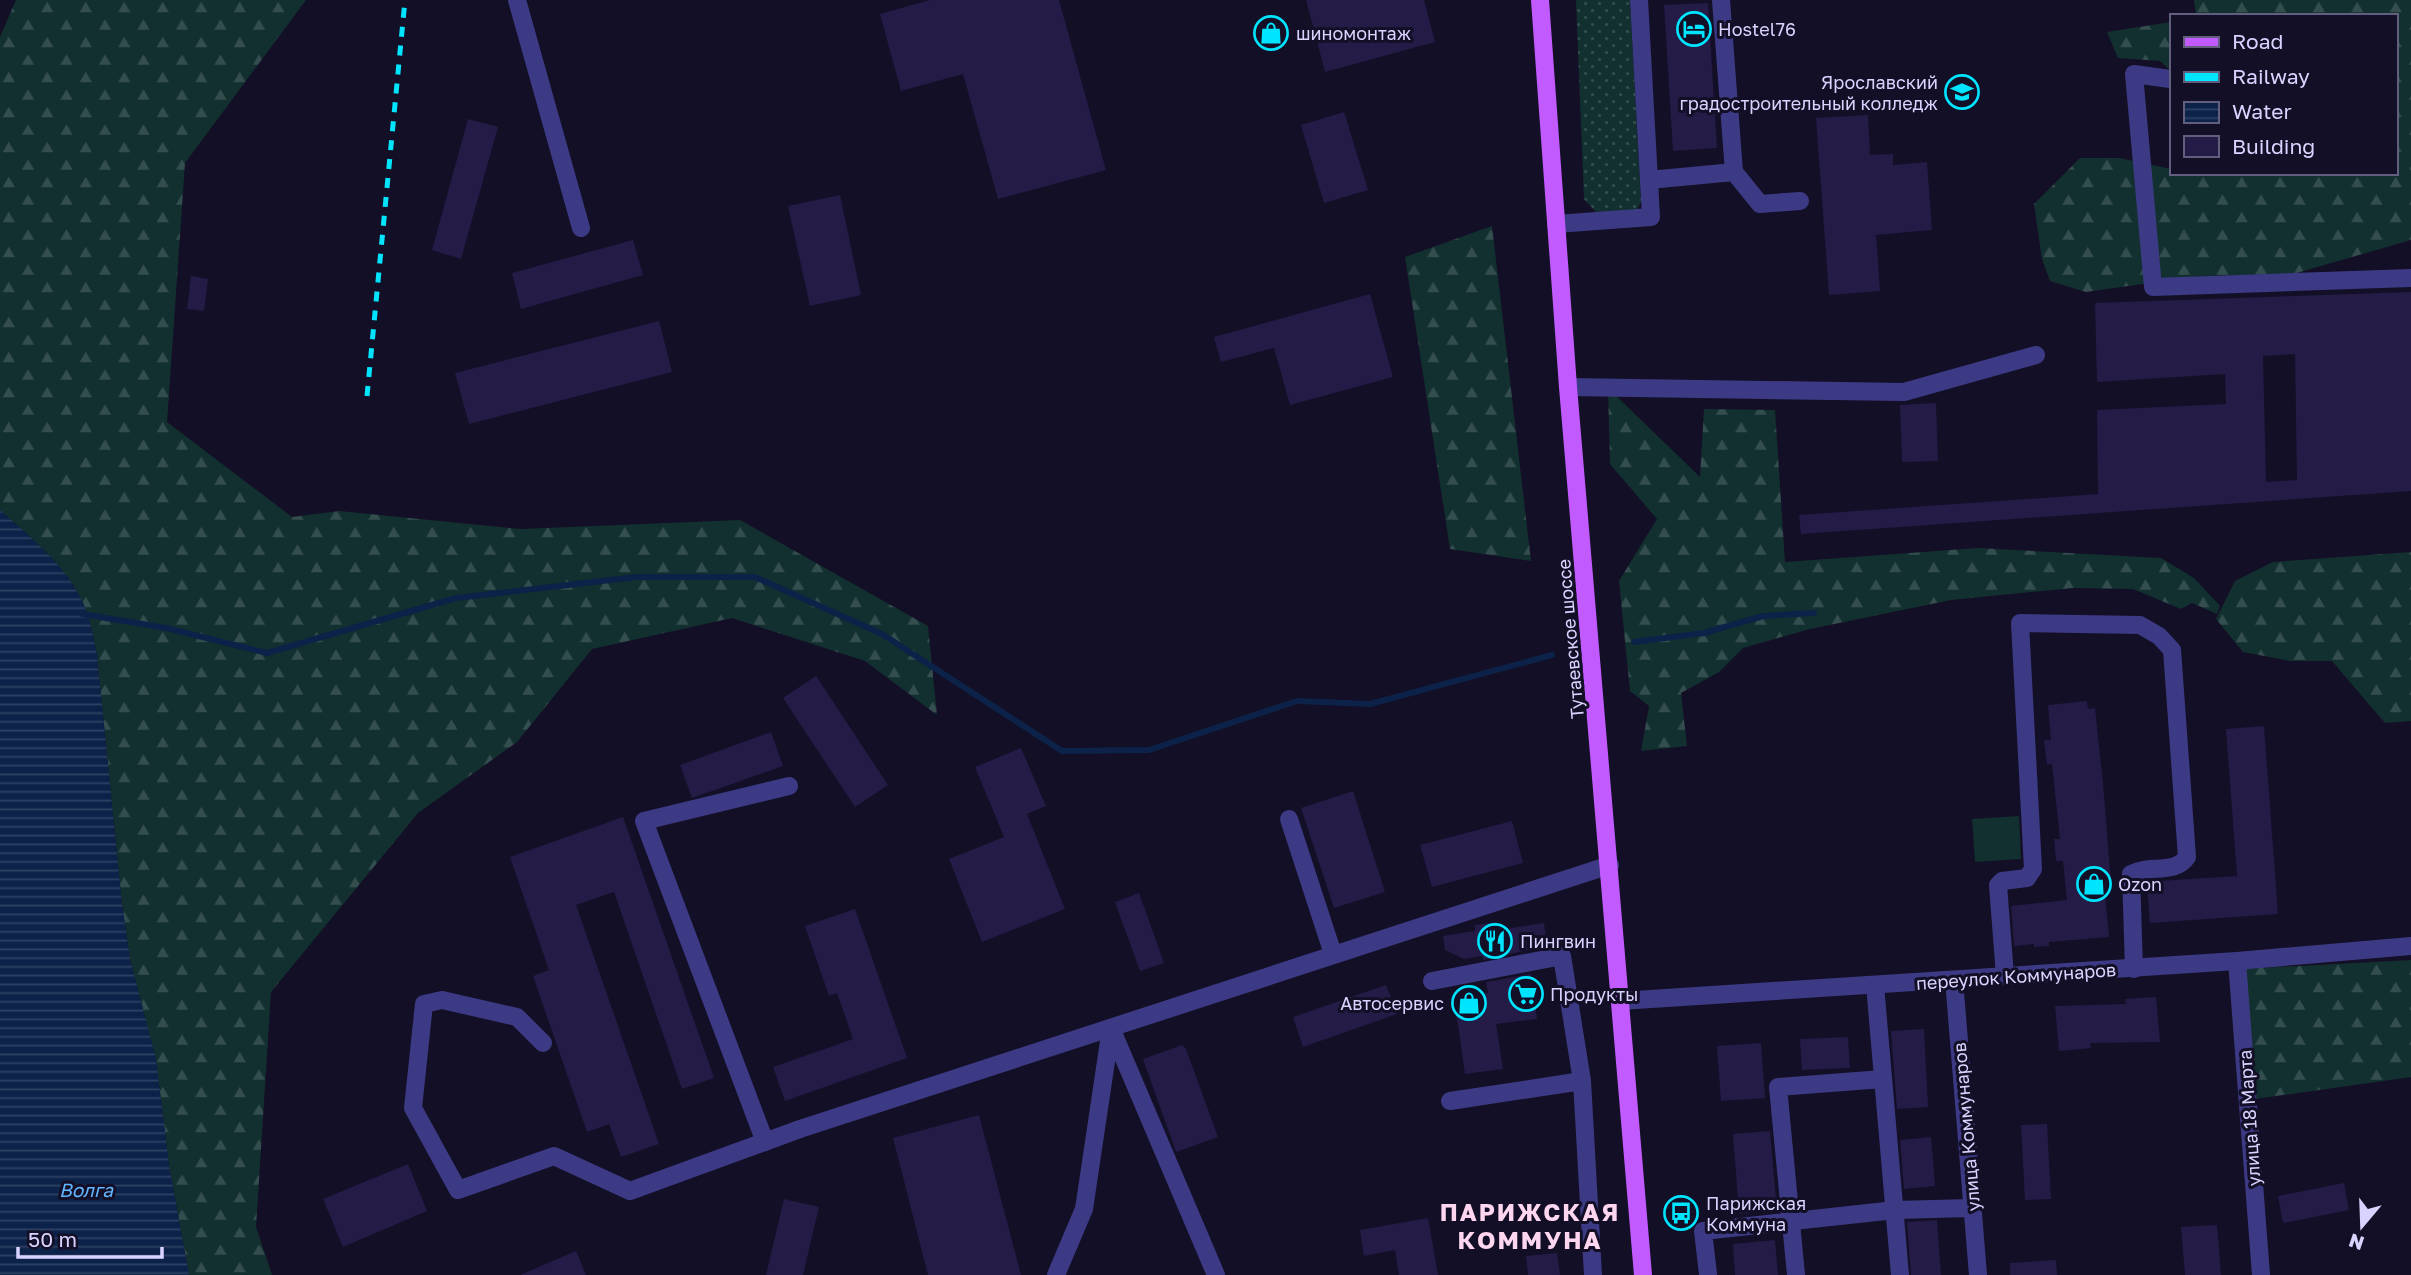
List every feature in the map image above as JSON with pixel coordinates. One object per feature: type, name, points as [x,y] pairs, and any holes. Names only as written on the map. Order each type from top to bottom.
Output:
[{"type":"main road","name":"Тутаевское шоссе","points":[[1540,0],[1568,387],[1643,1275]]},
{"type":"street","points":[[517,0],[581,228]]},
{"type":"street","points":[[1556,224],[1651,217],[1639,0]]},
{"type":"street","points":[[1721,0],[1734,172],[1760,204],[1800,201]]},
{"type":"street","points":[[2170,79],[2134,74],[2153,287],[2411,278]]},
{"type":"street","points":[[1649,180],[1734,172]]},
{"type":"street","points":[[1568,387],[1904,392],[2036,355]]},
{"type":"street","points":[[2006,976],[1998,886],[2002,881],[2027,878],[2033,869],[2020,623],[2140,625],[2158,636],[2172,650],[2187,858],[2182,864],[2131,874],[2134,969]]},
{"type":"street","points":[[765,1142],[644,821],[789,786]]},
{"type":"street","points":[[1289,819],[1333,954]]},
{"type":"street","points":[[543,1043],[517,1017],[442,1000],[424,1004],[413,1108],[458,1190],[554,1156],[630,1191],[800,1129],[1610,864]]},
{"type":"street","name":"переулок Коммунаров","points":[[1620,1001],[2134,969],[2411,946]]},
{"type":"street","points":[[1432,981],[1562,956],[1582,1081],[1593,1275]]},
{"type":"street","name":"улица 18 Марта","points":[[2237,961],[2261,1275]]},
{"type":"street","name":"улица Коммунаров","points":[[1954,980],[1978,1275]]},
{"type":"street","points":[[1875,985],[1900,1275]]},
{"type":"street","points":[[1056,1275],[1084,1209],[1111,1028]]},
{"type":"street","points":[[1111,1028],[1216,1275]]},
{"type":"street","points":[[1796,1275],[1778,1087],[1883,1079]]},
{"type":"street","points":[[1450,1101],[1582,1081]]},
{"type":"street","points":[[1708,1274],[1703,1231],[1895,1210],[1972,1208]]},
{"type":"green space","points":[[16,0],[306,0],[185,163],[167,422],[292,517],[339,511],[521,529],[740,520],[928,626],[937,715],[865,661],[732,618],[592,649],[517,742],[418,813],[271,992],[256,1227],[272,1275],[189,1275],[169,1165],[156,1060],[130,959],[97,655],[90,622],[76,589],[67,576],[46,552],[0,510],[0,37]]},
{"type":"green space","points":[[1576,0],[1630,0],[1641,202],[1636,212],[1596,212],[1584,199]]},
{"type":"green space","points":[[2194,0],[2411,0],[2411,240],[2293,274],[2199,276],[2086,292],[2050,281],[2042,259],[2034,204],[2080,158],[2119,158],[2170,169],[2170,175],[2397,175],[2397,14],[2196,14]]},
{"type":"green space","points":[[2170,22],[2170,70],[2160,61],[2118,58],[2107,32]]},
{"type":"green space","points":[[1492,226],[1531,561],[1450,549],[1405,257]]},
{"type":"green space","points":[[1608,388],[1700,477],[1704,409],[1775,410],[1785,562],[1978,548],[2161,558],[2194,578],[2220,606],[2217,614],[2192,603],[2181,609],[2133,589],[2073,588],[1951,600],[1810,629],[1743,648],[1719,672],[1681,693],[1687,746],[1641,751],[1649,706],[1630,691],[1619,581],[1657,519],[1610,464]]},
{"type":"green space","points":[[2411,552],[2411,721],[2385,723],[2332,661],[2290,661],[2243,652],[2216,619],[2235,581],[2273,562]]},
{"type":"green space","points":[[2019,816],[2021,859],[1975,862],[1972,819]]},
{"type":"green space","points":[[2411,960],[2411,1077],[2255,1099],[2243,969]]},
{"type":"water","name":"Волга","points":[[0,510],[46,552],[67,576],[83,603],[90,622],[97,655],[130,959],[156,1059],[169,1165],[189,1275],[0,1275]]},
{"type":"building","points":[[930,0],[1059,0],[1106,170],[998,199],[963,74],[901,91],[880,14]]},
{"type":"building","points":[[1306,0],[1424,0],[1435,42],[1325,72]]},
{"type":"building","points":[[1708,3],[1717,148],[1673,151],[1664,5]]},
{"type":"building","points":[[1344,112],[1368,190],[1324,203],[1301,125]]},
{"type":"building","points":[[1868,115],[1870,155],[1893,154],[1893,165],[1927,162],[1932,230],[1876,235],[1880,291],[1829,295],[1816,118]]},
{"type":"building","points":[[468,119],[498,127],[461,259],[432,250]]},
{"type":"building","points":[[840,195],[861,295],[810,306],[788,206]]},
{"type":"building","points":[[633,240],[643,275],[521,309],[512,273]]},
{"type":"building","points":[[191,276],[208,279],[204,311],[187,309]]},
{"type":"building","points":[[2411,292],[2411,491],[1801,534],[1799,515],[2098,494],[2097,410],[2226,404],[2225,374],[2097,382],[2095,303]],"holes":[[[2295,354],[2297,480],[2266,482],[2263,356]]]},
{"type":"building","points":[[1370,294],[1393,377],[1290,405],[1274,348],[1221,362],[1214,337]]},
{"type":"building","points":[[659,321],[672,372],[469,424],[455,373]]},
{"type":"building","points":[[1936,403],[1938,461],[1902,462],[1900,405]]},
{"type":"building","points":[[816,676],[888,785],[855,807],[783,698]]},
{"type":"building","points":[[2087,701],[2088,709],[2095,708],[2103,784],[2111,883],[2104,884],[2109,937],[2049,942],[2049,946],[2014,946],[2011,906],[2067,900],[2063,861],[2056,861],[2054,839],[2060,839],[2052,764],[2047,765],[2044,740],[2051,740],[2048,705]]},
{"type":"building","points":[[2264,726],[2278,914],[2150,923],[2147,886],[2159,885],[2159,881],[2237,876],[2226,729]]},
{"type":"building","points":[[771,732],[783,766],[692,798],[680,765]]},
{"type":"building","points":[[1021,748],[1046,806],[1027,814],[1065,909],[982,942],[949,859],[1004,837],[975,767]]},
{"type":"building","points":[[1353,791],[1385,892],[1334,908],[1301,808]]},
{"type":"building","points":[[623,817],[714,1078],[682,1089],[614,892],[576,905],[659,1144],[621,1157],[609,1124],[587,1132],[533,976],[549,970],[510,857]]},
{"type":"building","points":[[1512,821],[1523,863],[1432,887],[1420,845]]},
{"type":"building","points":[[1139,893],[1164,963],[1140,971],[1115,902]]},
{"type":"building","points":[[855,909],[907,1058],[785,1101],[773,1067],[853,1039],[837,993],[829,996],[805,926]]},
{"type":"building","name":"Пингвин","points":[[1497,922],[1499,930],[1544,923],[1547,946],[1483,960],[1483,956],[1464,959],[1445,950],[1443,936],[1475,931],[1475,925]]},
{"type":"building","points":[[1531,974],[1537,1019],[1496,1024],[1503,1069],[1465,1074],[1454,997],[1488,993],[1486,982]]},
{"type":"building","points":[[1386,985],[1397,1014],[1303,1047],[1293,1017]]},
{"type":"building","points":[[2156,997],[2160,1042],[2090,1043],[2091,1048],[2059,1051],[2055,1006],[2126,1004],[2125,999]]},
{"type":"building","points":[[1924,1029],[1928,1107],[1897,1109],[1891,1031]]},
{"type":"building","points":[[1848,1037],[1850,1068],[1802,1070],[1800,1039]]},
{"type":"building","points":[[1761,1043],[1765,1098],[1721,1101],[1717,1046]]},
{"type":"building","points":[[1182,1045],[1186,1049],[1218,1137],[1176,1152],[1143,1059]]},
{"type":"building","points":[[979,1115],[1021,1275],[928,1275],[893,1138]]},
{"type":"building","points":[[2047,1124],[2051,1199],[2025,1200],[2021,1125]]},
{"type":"building","points":[[1770,1131],[1777,1211],[1739,1214],[1733,1134]]},
{"type":"building","points":[[1931,1137],[1935,1186],[1904,1189],[1900,1140]]},
{"type":"building","points":[[408,1164],[427,1211],[343,1247],[323,1199]]},
{"type":"building","points":[[2344,1183],[2349,1210],[2283,1223],[2278,1196]]},
{"type":"building","points":[[784,1199],[819,1207],[803,1275],[766,1275]]},
{"type":"building","points":[[1428,1218],[1438,1275],[1399,1275],[1395,1250],[1364,1256],[1360,1230]]},
{"type":"building","points":[[1937,1220],[1941,1275],[1911,1275],[1907,1222]]},
{"type":"building","points":[[2217,1225],[2221,1275],[2185,1275],[2181,1227]]},
{"type":"building","points":[[1775,1240],[1778,1275],[1735,1275],[1733,1244]]},
{"type":"building","points":[[576,1251],[586,1275],[520,1275]]},
{"type":"building","points":[[1557,1253],[1560,1275],[1528,1275],[1526,1256]]},
{"type":"building","points":[[2056,1260],[2057,1275],[2010,1275],[2010,1263]]},
{"type":"waterway","points":[[82,614],[166,628],[267,653],[456,598],[636,577],[755,577],[882,634],[1062,751],[1149,750],[1297,701],[1370,704],[1552,655]]},
{"type":"waterway","points":[[1634,642],[1704,633],[1763,616],[1814,613]]},
{"type":"railway","points":[[367,396],[405,0]]},
{"type":"place","name":"Hostel76","points":[[1694,29]]},
{"type":"place","name":"шиномонтаж","points":[[1271,33]]},
{"type":"place","name":"Ярославский градостроительный колледж","points":[[1962,92]]},
{"type":"place","name":"Ozon","points":[[2094,884]]},
{"type":"place","name":"Пингвин","points":[[1495,941]]},
{"type":"place","name":"Продукты","points":[[1526,994]]},
{"type":"place","name":"Автосервис","points":[[1469,1003]]},
{"type":"place","name":"Парижская Коммуна","points":[[1681,1213]]},
{"type":"district","name":"ПАРИЖСКАЯ КОММУНА","points":[[1530,1225]]}]
